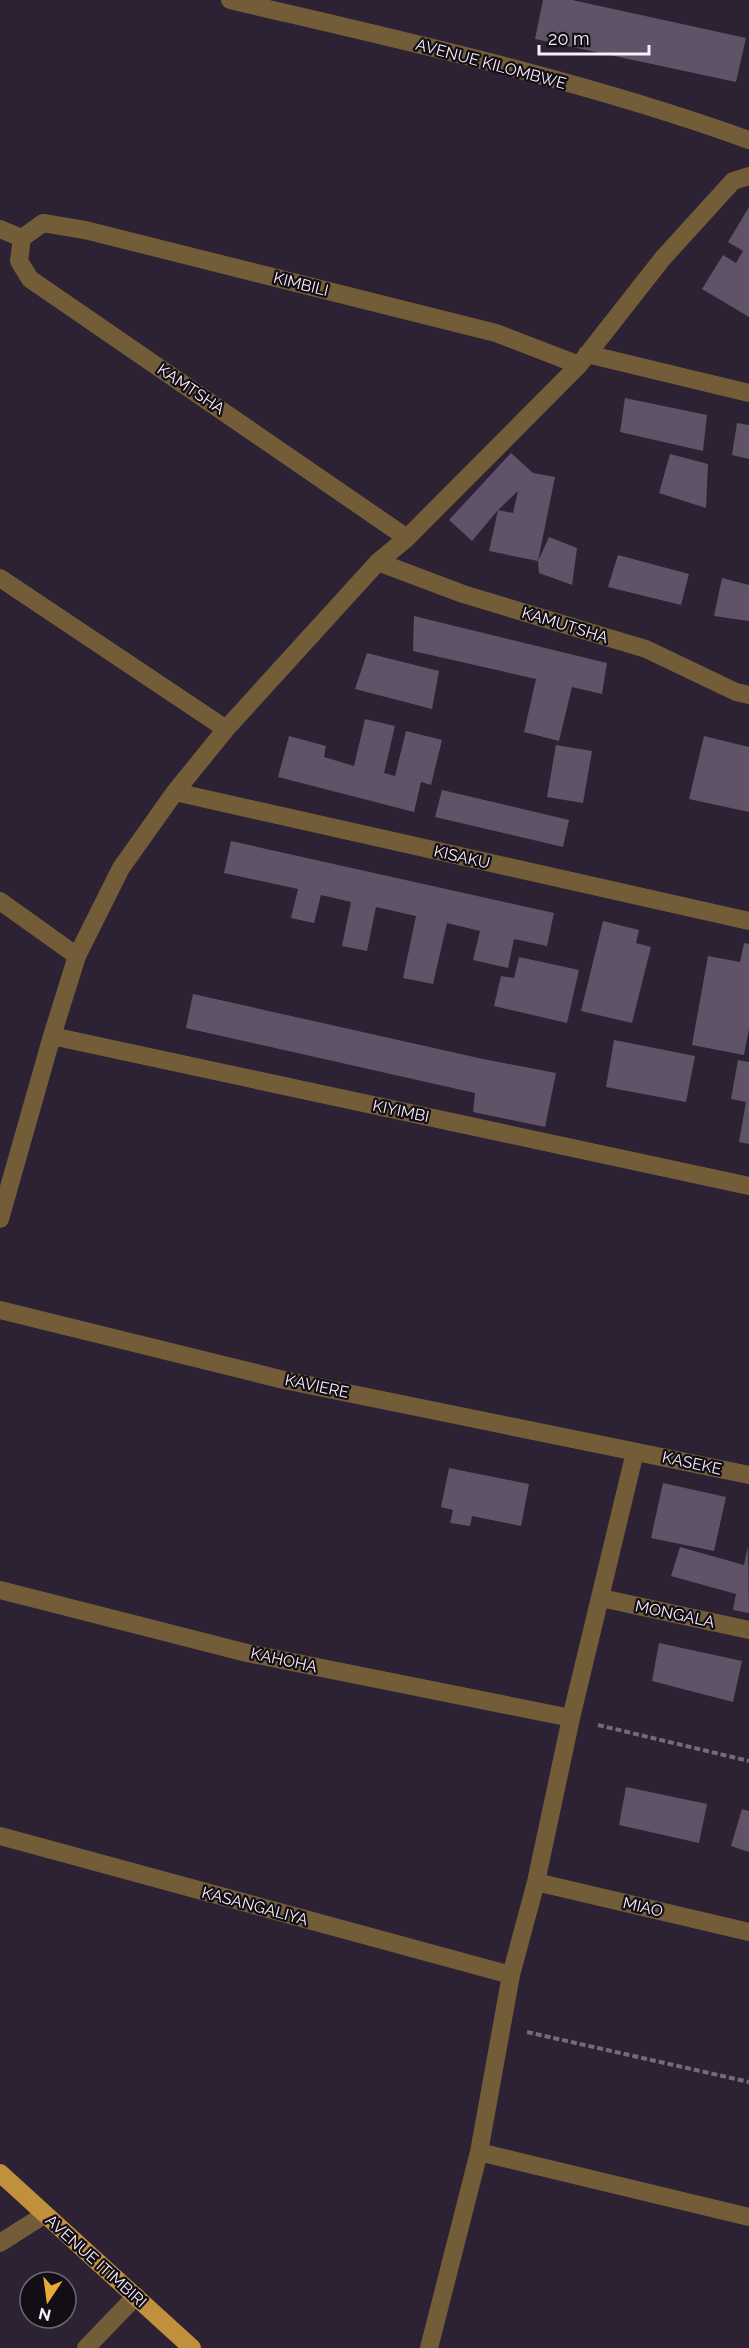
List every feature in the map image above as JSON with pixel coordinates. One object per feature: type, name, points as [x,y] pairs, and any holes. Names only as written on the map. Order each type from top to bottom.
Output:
[{"type":"main road","name":"AVENUE ITIMBIRI","points":[[0,2174],[192,2348]]},
{"type":"street","name":"AVENUE KILOMBWE","points":[[230,0],[445,51],[678,114],[749,140]]},
{"type":"street","points":[[0,1219],[77,956],[121,868],[175,792],[226,729],[378,562],[407,538],[583,360],[663,258],[733,180],[749,176]]},
{"type":"street","name":"KIMBILI","points":[[22,238],[43,223],[85,230],[496,333],[583,360],[749,393]]},
{"type":"street","points":[[0,229],[22,238]]},
{"type":"street","name":"KAMTSHA","points":[[22,238],[19,261],[30,279],[407,538]]},
{"type":"street","name":"KAMUTSHA","points":[[378,562],[463,594],[646,649],[736,692],[749,695]]},
{"type":"street","points":[[0,578],[226,729]]},
{"type":"street","name":"KISAKU","points":[[175,792],[749,921]]},
{"type":"street","points":[[0,902],[77,956]]},
{"type":"street","name":"KIYIMBI","points":[[52,1036],[749,1186]]},
{"type":"street","name":"KAVIERE","points":[[0,1310],[284,1380],[636,1452]]},
{"type":"street","points":[[429,2348],[479,2152],[511,1975],[536,1882],[571,1718],[636,1452]]},
{"type":"street","name":"KASEKE","points":[[636,1452],[749,1475]]},
{"type":"street","name":"KAHOHA","points":[[0,1590],[247,1653],[571,1718]]},
{"type":"street","name":"MONGALA","points":[[601,1598],[749,1630]]},
{"type":"street","name":"KASANGALIYA","points":[[0,1836],[511,1975]]},
{"type":"street","name":"MIAO","points":[[536,1882],[749,1932]]},
{"type":"street","points":[[479,2152],[749,2217]]},
{"type":"street","points":[[0,2243],[44,2215]]},
{"type":"street","points":[[86,2348],[136,2296]]},
{"type":"path","points":[[571,1718],[749,1761]]},
{"type":"path","points":[[502,2026],[749,2082]]},
{"type":"building","points":[[543,0],[572,0],[746,38],[736,82],[535,39]]},
{"type":"building","points":[[749,207],[749,317],[702,289],[723,255],[736,263],[743,251],[728,242]]},
{"type":"building","points":[[625,398],[707,415],[703,451],[620,432]]},
{"type":"building","points":[[737,423],[749,425],[749,459],[732,455]]},
{"type":"building","points":[[511,453],[533,473],[555,477],[538,561],[489,551],[498,510],[472,541],[449,520]],"holes":[[[518,491],[513,513],[498,510]]]},
{"type":"building","points":[[670,454],[708,464],[706,508],[659,493]]},
{"type":"building","points":[[549,537],[577,548],[572,585],[539,573],[538,561]]},
{"type":"building","points":[[618,555],[689,574],[681,605],[608,587]]},
{"type":"building","points":[[722,578],[749,585],[749,621],[714,616]]},
{"type":"building","points":[[414,616],[607,663],[602,694],[572,687],[559,741],[524,732],[536,679],[413,651]]},
{"type":"building","points":[[367,653],[439,671],[432,709],[355,689]]},
{"type":"building","points":[[365,719],[395,726],[384,773],[395,776],[406,731],[442,740],[431,785],[421,782],[414,812],[278,777],[289,736],[326,746],[324,757],[354,766]]},
{"type":"building","points":[[704,736],[749,747],[749,812],[689,799]]},
{"type":"building","points":[[556,745],[592,751],[583,803],[547,797]]},
{"type":"building","points":[[442,790],[569,820],[563,847],[435,817]]},
{"type":"building","points":[[231,841],[554,913],[547,946],[514,939],[508,968],[473,960],[480,931],[447,923],[433,984],[403,978],[416,916],[376,907],[367,951],[342,946],[351,902],[321,895],[314,923],[291,918],[298,889],[224,873]]},
{"type":"building","points":[[603,921],[639,930],[636,943],[651,947],[632,1023],[581,1011]]},
{"type":"building","points":[[744,943],[749,944],[749,1029],[744,1055],[692,1045],[708,956],[740,962]]},
{"type":"building","points":[[519,957],[579,970],[567,1023],[494,1006],[501,976],[514,978]]},
{"type":"building","points":[[193,994],[483,1059],[556,1073],[545,1127],[473,1112],[475,1093],[186,1028]]},
{"type":"building","points":[[614,1040],[695,1056],[686,1102],[606,1087]]},
{"type":"building","points":[[738,1060],[749,1062],[749,1144],[739,1142],[746,1102],[731,1099]]},
{"type":"building","points":[[449,1468],[529,1484],[521,1526],[472,1516],[470,1526],[450,1523],[453,1510],[441,1507]]},
{"type":"building","points":[[663,1483],[726,1497],[714,1551],[651,1538]]},
{"type":"building","points":[[748,1546],[749,1613],[733,1610],[736,1594],[671,1576],[680,1547],[744,1565]]},
{"type":"building","points":[[659,1643],[742,1661],[733,1702],[652,1681]]},
{"type":"building","points":[[626,1787],[707,1804],[699,1843],[619,1825]]},
{"type":"building","points":[[742,1809],[749,1811],[749,1852],[731,1846]]}]
